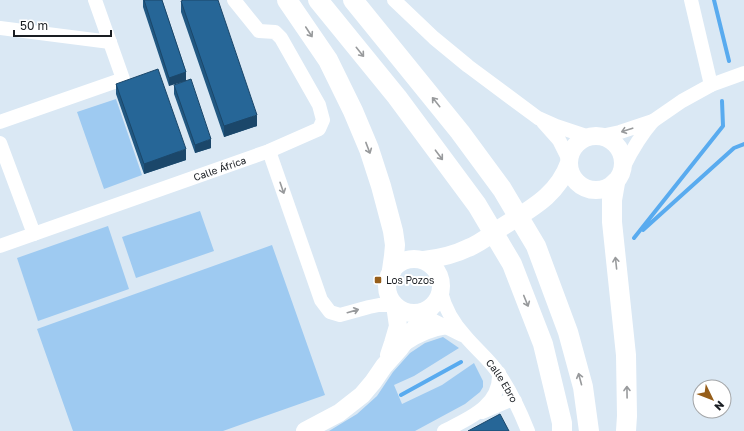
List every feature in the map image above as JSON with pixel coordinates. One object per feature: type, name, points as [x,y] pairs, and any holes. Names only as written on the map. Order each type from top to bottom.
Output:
[{"type":"highway","points":[[287,0],[328,60],[353,111],[369,149],[393,231],[395,245],[392,270]]},
{"type":"highway","points":[[318,0],[397,98],[477,205],[512,264],[543,344],[562,424],[562,431]]},
{"type":"highway","points":[[353,0],[460,132],[502,189],[536,246],[568,332],[582,387],[589,431]]},
{"type":"highway","points":[[619,175],[612,200],[612,222],[626,355],[626,431]]},
{"type":"main road","points":[[305,431],[339,413],[362,395],[400,348],[446,275],[455,264],[471,248],[543,200],[559,183],[566,171],[572,151],[576,145],[582,140],[595,136],[611,140],[622,154],[619,175],[609,188],[597,191],[585,188],[575,181],[571,175],[569,162]]},
{"type":"main road","points":[[543,200],[566,193],[591,190]]},
{"type":"main road","points":[[430,302],[400,309],[395,305],[390,299],[387,287],[388,277],[392,270],[404,260],[424,260],[452,255],[471,248]]},
{"type":"main road","points":[[424,260],[431,264],[440,276],[430,302]]},
{"type":"main road","points":[[384,366],[398,326],[395,305]]},
{"type":"street","points":[[0,122],[123,79],[95,0]]},
{"type":"street","name":"Calle África","points":[[0,246],[269,151],[319,129],[323,120],[319,105],[282,38],[275,32],[260,31],[234,0]]},
{"type":"street","points":[[394,0],[434,38],[468,66],[538,118],[559,140],[569,162]]},
{"type":"street","points":[[692,0],[711,85]]},
{"type":"street","points":[[0,28],[110,42]]},
{"type":"street","points":[[538,118],[556,126],[595,136],[620,132],[653,121],[682,101],[711,85],[744,73]]},
{"type":"street","points":[[619,175],[641,136],[653,121]]},
{"type":"street","points":[[0,143],[34,234]]},
{"type":"street","points":[[269,151],[321,300],[330,312],[340,315],[379,305],[395,305]]},
{"type":"street","name":"Calle Ebro","points":[[430,302],[447,327],[466,337]]},
{"type":"street","name":"Calle Ebro","points":[[430,302],[444,302],[450,316],[466,337],[499,373],[515,400],[528,431]]},
{"type":"street","points":[[400,348],[421,335],[447,327]]},
{"type":"street","points":[[474,416],[480,412],[493,397],[498,385],[499,373]]},
{"type":"street","points":[[444,431],[508,401],[515,400]]},
{"type":"shaded area","points":[[116,99],[142,175],[104,189],[77,112]]},
{"type":"shaded area","points":[[200,211],[214,251],[136,278],[122,237]]},
{"type":"shaded area","points":[[108,226],[129,289],[38,321],[17,258]]},
{"type":"shaded area","points":[[272,245],[325,395],[223,431],[73,431],[37,329]]},
{"type":"shaded area","points":[[443,337],[459,348],[414,376],[394,385],[402,404],[442,385],[474,363],[483,381],[483,387],[480,392],[465,404],[415,431],[329,431],[357,414],[377,396],[393,372],[410,353],[425,343]]},
{"type":"building","points":[[144,0],[162,0],[186,72],[169,78]]},
{"type":"building","points":[[218,0],[257,115],[224,126],[181,1]]},
{"type":"building","points":[[158,69],[186,149],[144,164],[116,84]]},
{"type":"building","points":[[191,79],[211,139],[195,145],[174,85]]},
{"type":"building","points":[[500,414],[509,431],[468,431]]},
{"type":"waterway","points":[[714,0],[729,61]]},
{"type":"waterway","points":[[634,238],[723,126],[722,101]]},
{"type":"waterway","points":[[643,230],[734,148],[744,144]]},
{"type":"waterway","points":[[401,395],[461,362]]},
{"type":"place","name":"Los Pozos","points":[[378,280]]}]
